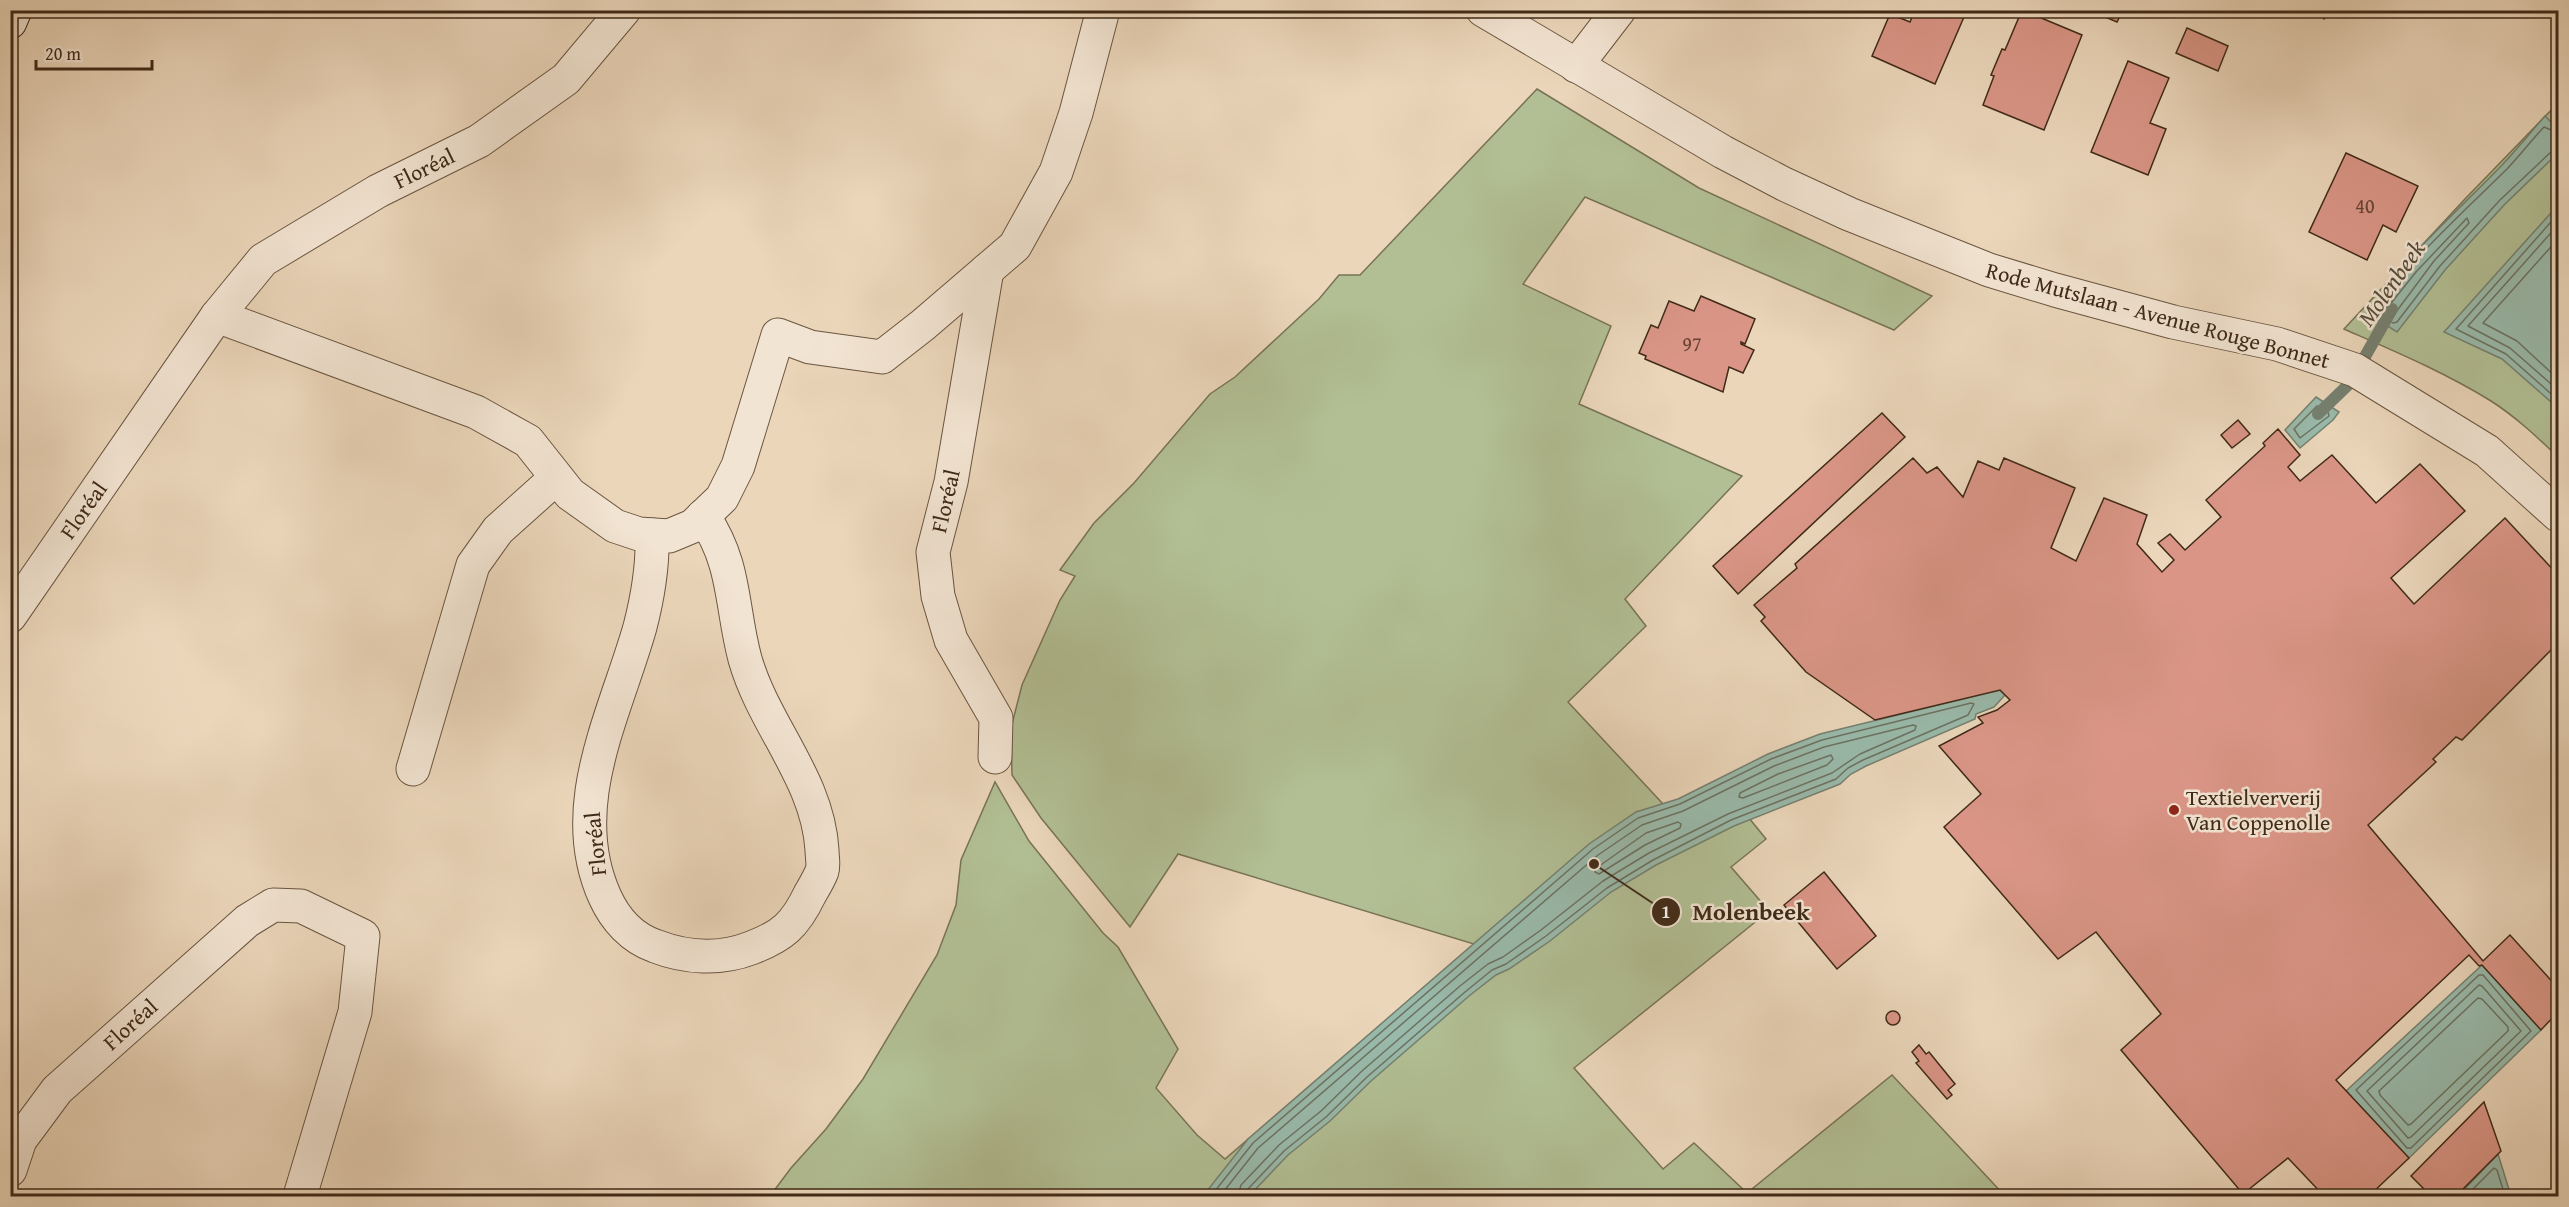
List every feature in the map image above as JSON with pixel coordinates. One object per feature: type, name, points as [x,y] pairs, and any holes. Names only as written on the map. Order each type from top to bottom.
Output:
[{"type":"street","points":[[10,22],[15,10]]},
{"type":"street","name":"Floréal","points":[[10,616],[217,316],[263,260],[378,191],[479,141],[566,79],[624,10]]},
{"type":"street","points":[[217,316],[476,412],[528,441],[570,494],[615,526],[639,534],[669,536],[693,526],[722,498],[738,466],[778,335],[810,347],[882,357],[1015,246],[1056,172],[1076,113],[1103,10]]},
{"type":"street","name":"Rode Mutslaan - Avenue Rouge Bonnet","points":[[1484,10],[1662,117],[1784,184],[1931,247],[1989,270],[2055,290],[2173,322],[2277,344],[2355,370],[2487,452],[2559,515]]},
{"type":"street","points":[[1576,66],[1619,10]]},
{"type":"street","name":"Floréal","points":[[987,270],[951,482],[933,552],[938,596],[951,640],[996,718],[995,757]]},
{"type":"street","points":[[414,769],[473,565],[498,530],[556,478]]},
{"type":"street","name":"Floréal","points":[[652,535],[653,567],[640,625],[592,778],[589,828],[594,874],[612,913],[640,941],[673,953],[715,957],[749,949],[783,934],[806,903],[822,870],[821,836],[812,799],[760,698],[746,660],[728,568],[717,537],[703,516]]},
{"type":"street","name":"Floréal","points":[[10,1170],[20,1140],[57,1090],[247,921],[273,905],[301,906],[363,936],[355,1012],[300,1197]]},
{"type":"shaded area","points":[[1537,89],[1699,188],[1932,296],[1894,330],[1585,197],[1523,284],[1611,326],[1579,404],[1742,476],[1625,599],[1646,626],[1568,702],[1678,820],[1731,796],[1766,839],[1731,867],[1769,911],[1574,1068],[1663,1169],[1694,1143],[1747,1193],[1892,1075],[2005,1196],[770,1196],[791,1168],[826,1129],[863,1079],[937,955],[956,905],[961,860],[995,782],[1029,841],[1103,933],[1118,947],[1178,1049],[1156,1088],[1197,1135],[1225,1159],[1474,944],[1178,854],[1130,927],[1041,818],[1012,775],[1011,728],[1022,685],[1060,600],[1075,576],[1060,570],[1094,523],[1134,483],[1210,394],[1235,377],[1319,299],[1339,275],[1360,275]]},
{"type":"shaded area","points":[[2558,103],[2558,457],[2518,420],[2473,390],[2344,329]]},
{"type":"water","points":[[2545,116],[2558,129],[2558,153],[2505,204],[2445,270],[2397,332],[2367,313],[2414,254],[2503,164]]},
{"type":"water","points":[[2558,205],[2558,408],[2502,359],[2444,332]]},
{"type":"water","points":[[2316,397],[2339,412],[2333,420],[2300,448],[2285,430]]},
{"type":"water","points":[[2000,690],[2005,695],[1994,707],[1976,714],[1975,719],[1866,766],[1851,774],[1840,784],[1734,826],[1656,865],[1611,892],[1550,941],[1509,969],[1496,975],[1469,996],[1371,1081],[1330,1121],[1288,1155],[1249,1196],[1203,1196],[1248,1139],[1589,844],[1636,812],[1678,799],[1768,754],[1820,734]]},
{"type":"water","points":[[2482,965],[2541,1030],[2408,1159],[2346,1091]]},
{"type":"water","points":[[2498,1154],[2511,1196],[2458,1196]]},
{"type":"building","points":[[1915,10],[1967,10],[1935,84],[1872,56],[1890,14],[1910,22]]},
{"type":"building","points":[[2022,10],[2082,35],[2044,130],[1983,105],[1994,76],[1991,75],[2002,49],[2005,50]]},
{"type":"building","points":[[2089,10],[2123,10],[2117,22]]},
{"type":"building","points":[[2314,10],[2332,10],[2324,19]]},
{"type":"building","points":[[2187,28],[2228,46],[2218,71],[2176,53]]},
{"type":"building","points":[[2128,61],[2169,78],[2150,123],[2166,129],[2148,175],[2091,152]]},
{"type":"building","points":[[2346,153],[2418,186],[2396,232],[2383,225],[2367,260],[2309,232]]},
{"type":"building","points":[[1701,296],[1755,319],[1745,344],[1741,342],[1754,350],[1743,373],[1729,367],[1723,392],[1645,359],[1646,356],[1639,353],[1651,325],[1658,328],[1669,301],[1694,311]]},
{"type":"building","points":[[1882,413],[1905,437],[1738,594],[1713,566]]},
{"type":"building","points":[[2238,420],[2250,434],[2232,448],[2221,435]]},
{"type":"building","name":"Textielververij Van Coppenolle","points":[[2278,429],[2300,455],[2288,467],[2300,481],[2332,455],[2376,503],[2420,464],[2465,511],[2391,578],[2414,604],[2505,518],[2558,575],[2558,643],[2462,740],[2456,737],[2433,759],[2436,762],[2368,825],[2483,961],[2510,935],[2558,988],[2558,1012],[2541,1030],[2482,965],[2479,966],[2469,955],[2336,1080],[2409,1158],[2369,1196],[2324,1196],[2288,1158],[2243,1194],[2121,1050],[2161,1014],[2096,932],[2058,959],[1944,827],[1981,794],[1939,746],[1983,723],[1978,717],[1997,710],[2010,700],[2000,690],[1875,720],[1806,672],[1761,621],[1765,617],[1754,605],[1797,568],[1795,564],[1913,458],[1927,473],[1937,467],[1963,497],[1978,461],[1999,470],[2004,458],[2075,488],[2051,548],[2076,561],[2104,498],[2147,515],[2137,544],[2162,572],[2174,560],[2158,543],[2170,534],[2185,550],[2221,517],[2206,500],[2265,446],[2263,443]]},
{"type":"building","points":[[1824,872],[1876,936],[1837,969],[1784,905]]},
{"type":"building","points":[[1890,1011],[1896,1011],[1900,1018],[1896,1025],[1890,1025],[1886,1021],[1886,1015]]},
{"type":"building","points":[[1919,1045],[1926,1054],[1929,1052],[1955,1084],[1948,1090],[1952,1095],[1947,1099],[1916,1063],[1919,1061],[1912,1052]]},
{"type":"building","points":[[2484,1102],[2501,1151],[2456,1196],[2431,1196],[2411,1176]]},
{"type":"waterway","name":"Molenbeek","points":[[2318,414],[2350,383],[2392,309]]},
{"type":"place","name":"Textielververij Van Coppenolle","points":[[2174,810]]},
{"type":"place","name":"Molenbeek","points":[[1594,864]]}]
